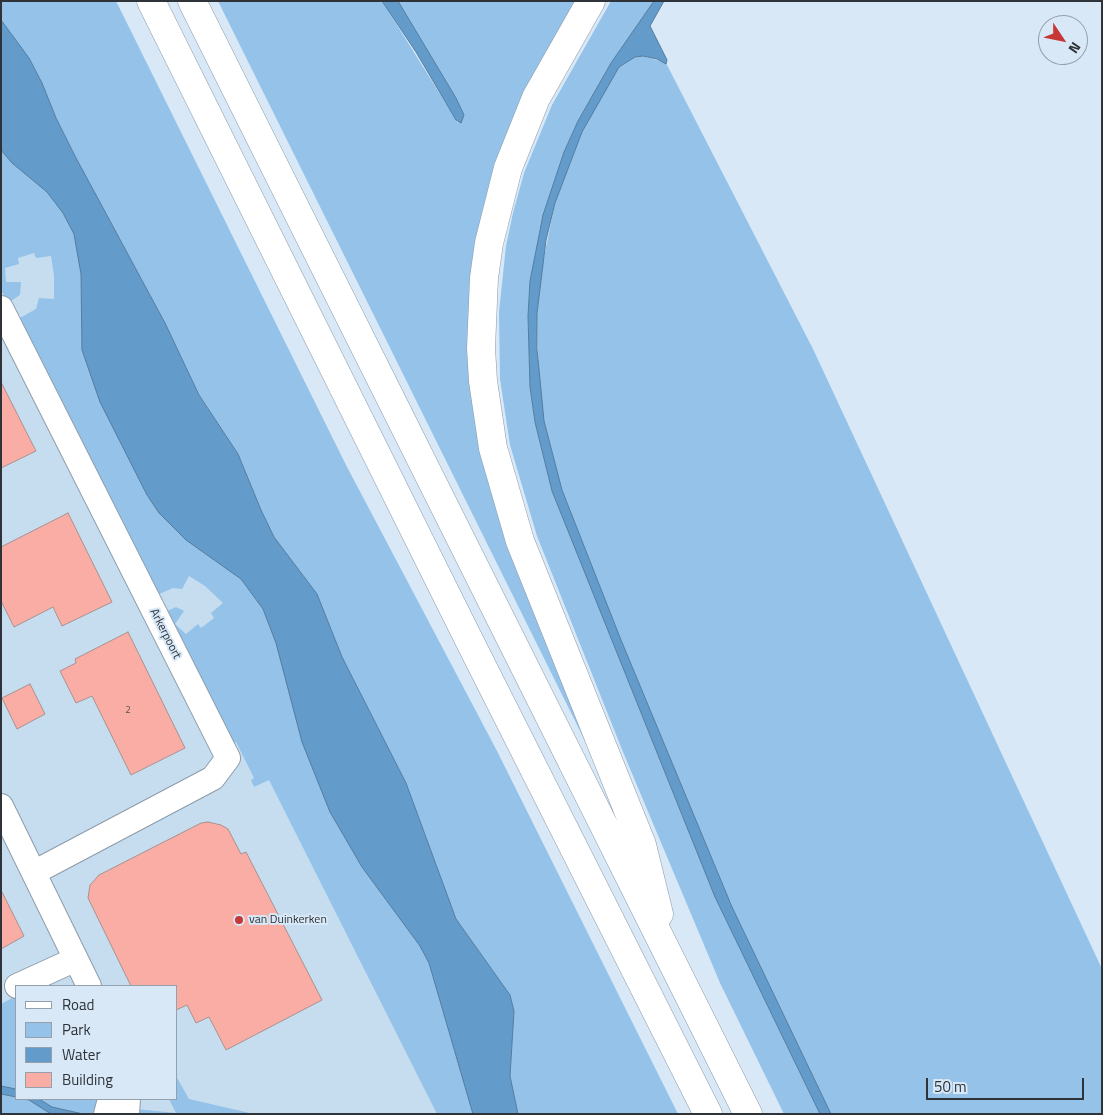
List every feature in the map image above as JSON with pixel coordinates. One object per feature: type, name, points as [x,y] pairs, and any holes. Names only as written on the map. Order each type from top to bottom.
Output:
[{"type":"highway","points":[[151,1],[474,651],[708,1114]]},
{"type":"highway","points":[[192,1],[670,962],[748,1114]]},
{"type":"highway","points":[[591,1],[536,98],[508,168],[489,243],[484,278],[481,348],[483,381],[493,448],[509,506],[527,558],[642,845],[670,962]]},
{"type":"street","name":"Arkerpoort","points":[[1,308],[228,758],[213,778],[35,872]]},
{"type":"street","points":[[1,806],[35,872],[74,960],[88,985]]},
{"type":"street","points":[[19,985],[74,960]]},
{"type":"street","points":[[1,993],[15,987]]},
{"type":"street","points":[[106,1114],[110,1100]]},
{"type":"street","points":[[127,1114],[128,1100]]},
{"type":"shaded area","points":[[1,72],[504,1114],[74,1114],[27,1100],[178,1100],[178,985],[15,985],[15,1096],[1,1092]]},
{"type":"green space","points":[[1,1],[116,1],[346,465],[497,751],[678,1114],[518,1114],[510,1076],[514,1011],[510,995],[456,919],[406,783],[342,657],[317,594],[274,537],[238,454],[199,395],[165,323],[75,156],[29,58],[1,20]]},
{"type":"green space","points":[[218,1],[382,1],[458,123],[464,115],[456,98],[398,1],[582,1],[545,63],[473,348],[586,743]]},
{"type":"green space","points":[[611,1],[654,1],[611,63],[578,121],[564,152],[543,215],[530,281],[528,316],[530,387],[535,422],[552,491],[715,897],[820,1114],[784,1114],[720,983],[623,752],[537,536],[510,445],[500,379],[499,312],[506,246],[513,213],[524,173],[552,105]]},
{"type":"green space","points":[[643,56],[666,63],[813,349],[1102,969],[1102,1114],[831,1114],[732,907],[621,640],[562,490],[544,421],[539,385],[537,313],[540,277],[555,203],[582,132],[604,91],[619,67],[635,57]]},
{"type":"green space","points":[[1,150],[12,163],[47,192],[63,213],[74,234],[81,274],[82,350],[147,495],[159,513],[186,540],[241,579],[263,609],[276,643],[302,742],[330,812],[362,867],[420,946],[429,963],[473,1114],[437,1114],[269,780],[254,787],[251,780],[254,778],[236,742],[230,745],[163,613],[176,607],[184,611],[175,624],[186,634],[198,624],[201,628],[214,618],[211,613],[223,603],[205,586],[189,576],[182,589],[173,588],[155,596],[16,320],[36,309],[39,298],[54,299],[54,276],[51,256],[36,258],[34,253],[18,258],[19,264],[5,268],[6,282],[21,282],[20,295],[8,303],[1,290]]},
{"type":"green space","points":[[15,997],[15,1089],[1,1086],[1,1004]]},
{"type":"green space","points":[[178,1080],[189,1099],[254,1114],[135,1114],[136,1109],[176,1113],[170,1100],[178,1100]]},
{"type":"green space","points":[[1,1094],[15,1097],[15,1100],[29,1100],[51,1114],[1,1114]]},
{"type":"green space","points":[[41,1100],[103,1100],[99,1114],[83,1114],[52,1107]]},
{"type":"water","points":[[382,1],[398,1],[456,98],[464,115],[461,123],[456,120],[416,52]]},
{"type":"water","points":[[654,1],[664,1],[650,26],[667,60],[666,64],[657,59],[643,56],[635,57],[619,67],[582,132],[555,203],[546,240],[537,313],[537,349],[544,421],[562,490],[621,640],[732,907],[831,1114],[820,1114],[715,897],[552,491],[535,422],[530,387],[528,316],[530,281],[543,215],[564,152],[578,121],[611,63]]},
{"type":"water","points":[[1,20],[29,58],[75,156],[165,323],[199,395],[238,454],[274,537],[317,594],[342,657],[406,783],[456,919],[510,995],[514,1011],[510,1076],[518,1114],[473,1114],[429,963],[420,946],[362,867],[330,812],[302,742],[276,643],[263,609],[241,579],[186,540],[159,513],[147,495],[100,402],[82,350],[81,274],[74,234],[63,213],[47,192],[12,163],[1,150]]},
{"type":"water","points":[[1,1086],[15,1089],[15,1097],[1,1094]]},
{"type":"water","points":[[29,1100],[41,1100],[52,1107],[83,1114],[51,1114]]},
{"type":"building","points":[[1,382],[36,451],[1,468]]},
{"type":"building","points":[[68,513],[112,602],[62,626],[53,607],[14,627],[1,601],[1,547]]},
{"type":"building","points":[[128,632],[185,748],[131,775],[92,696],[76,703],[60,671],[76,663],[75,659]]},
{"type":"building","points":[[30,684],[45,714],[17,729],[2,698]]},
{"type":"building","points":[[208,822],[228,829],[241,854],[246,852],[322,1000],[226,1050],[209,1017],[196,1023],[187,1005],[178,1009],[178,985],[131,985],[88,898],[90,885],[99,875],[201,823]]},
{"type":"building","points":[[1,890],[24,936],[1,949]]},
{"type":"place","name":"van Duinkerken","points":[[239,920]]}]
